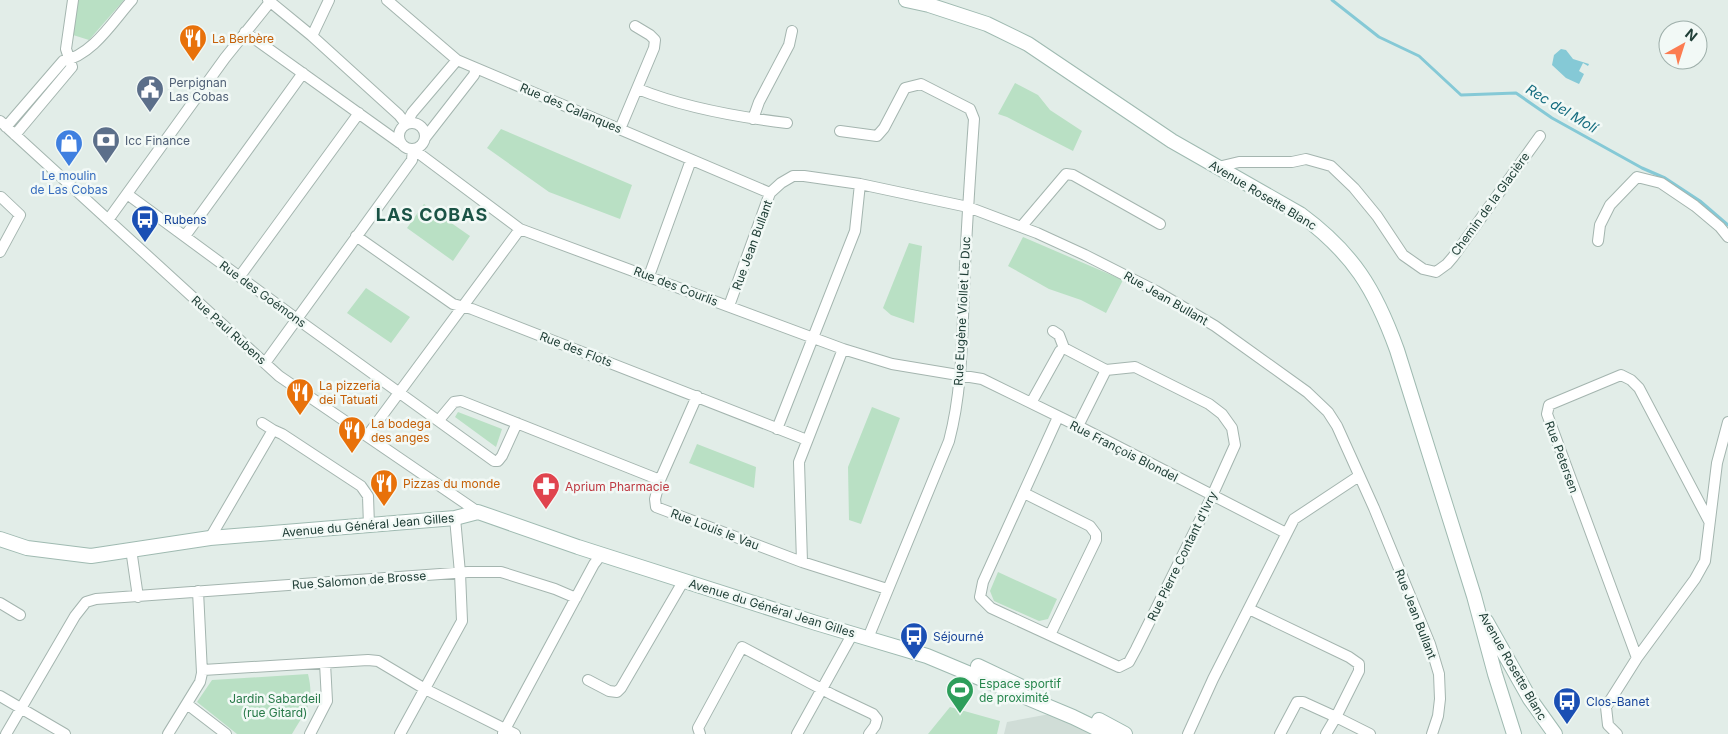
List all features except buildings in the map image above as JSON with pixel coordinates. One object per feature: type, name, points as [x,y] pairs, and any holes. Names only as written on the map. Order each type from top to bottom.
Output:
[{"type":"main road","name":"Avenue Rosette Blanc","points":[[906,0],[962,15],[1007,32],[1172,141],[1300,214],[1338,245],[1356,266],[1371,288],[1397,350],[1474,596],[1495,674],[1514,734]]},
{"type":"main road","name":"Avenue du Général Jean Gilles","points":[[0,539],[27,548],[91,556],[210,538],[455,518],[478,512],[601,555],[927,656],[1073,717],[1108,734]]},
{"type":"main road","name":"Avenue Rosette Blanc","points":[[1474,596],[1488,626],[1530,698],[1555,734]]},
{"type":"main road","name":"Avenue du Général Jean Gilles","points":[[927,656],[957,658],[1065,704],[1125,734]]},
{"type":"street","points":[[15,134],[72,66],[66,49],[73,0]]},
{"type":"street","points":[[3,124],[64,60],[89,50],[132,0]]},
{"type":"street","points":[[312,36],[329,0]]},
{"type":"street","name":"Rue des Calanques","points":[[387,0],[458,60],[770,193]]},
{"type":"street","points":[[108,220],[225,58],[269,1],[312,36],[399,115],[406,124]]},
{"type":"street","points":[[620,129],[654,48],[655,40],[635,26]]},
{"type":"street","points":[[753,119],[789,45],[792,31]]},
{"type":"street","points":[[245,32],[406,148],[413,150],[421,146],[425,138],[474,75],[476,68]]},
{"type":"street","points":[[400,143],[398,135],[400,130],[458,60]]},
{"type":"street","points":[[185,236],[303,74]]},
{"type":"street","name":"Rue Eugène Viollet Le Duc","points":[[840,131],[877,136],[884,128],[905,88],[920,84],[970,109],[974,120],[960,375],[956,415],[950,441],[868,638]]},
{"type":"street","points":[[638,89],[662,99],[753,119],[787,124]]},
{"type":"street","points":[[240,276],[359,113]]},
{"type":"street","name":"Rue Paul Rubens","points":[[3,124],[279,376],[478,512]]},
{"type":"street","points":[[406,124],[418,124],[424,130],[425,138]]},
{"type":"street","name":"Chemin de la Glacière","points":[[1218,167],[1239,162],[1292,162],[1306,159],[1332,166],[1354,188],[1391,236],[1403,255],[1422,269],[1436,272],[1453,257],[1540,136]]},
{"type":"street","points":[[265,363],[412,160],[413,150]]},
{"type":"street","name":"Rue des Courlis","points":[[413,150],[520,229],[843,349],[892,364],[960,375]]},
{"type":"street","points":[[650,276],[691,160]]},
{"type":"street","points":[[1022,227],[1066,174],[1073,175],[1160,224]]},
{"type":"street","name":"Rue Jean Bullant","points":[[729,306],[770,193],[781,183],[793,176],[804,176],[860,184],[968,207],[1022,227],[1085,254],[1156,291],[1214,326],[1307,392],[1328,412],[1337,426],[1374,508],[1430,644],[1438,674],[1440,699],[1438,716],[1432,734]]},
{"type":"street","points":[[1598,241],[1600,225],[1610,205],[1637,177],[1661,183],[1688,201],[1720,227],[1728,237]]},
{"type":"street","points":[[777,429],[854,230],[860,184]]},
{"type":"street","name":"Rue des Goémons","points":[[127,194],[494,460],[498,461],[502,456],[517,423]]},
{"type":"street","points":[[0,252],[20,216],[1,197]]},
{"type":"street","points":[[367,436],[520,229]]},
{"type":"street","name":"Rue des Flots","points":[[356,236],[453,304],[472,309],[807,440]]},
{"type":"street","points":[[1053,331],[1059,335],[1064,348],[1106,370],[1078,426]]},
{"type":"street","points":[[1031,403],[1060,351],[1064,348]]},
{"type":"street","points":[[802,562],[799,462],[843,349]]},
{"type":"street","name":"Rue Pierre Contant d'Ivry","points":[[1024,493],[983,582],[980,597],[991,608],[1114,666],[1119,667],[1129,662],[1212,496],[1235,445],[1232,428],[1222,414],[1210,404],[1135,367],[1106,370]]},
{"type":"street","name":"Rue François Blondel","points":[[960,375],[982,379],[1286,533]]},
{"type":"street","name":"Rue Petersen","points":[[1637,658],[1547,414],[1550,405],[1621,375],[1631,380],[1639,388],[1709,521]]},
{"type":"street","name":"Rue Louis le Vau","points":[[697,396],[660,480],[655,499],[656,507],[802,562],[887,589]]},
{"type":"street","points":[[440,420],[454,402],[461,401],[660,480]]},
{"type":"street","points":[[1050,635],[1096,540],[1096,534],[1090,526],[1024,493],[1058,417]]},
{"type":"street","points":[[1617,734],[1608,725],[1606,707],[1637,658],[1698,573],[1704,561],[1709,536],[1709,521],[1717,463],[1728,422]]},
{"type":"street","points":[[262,423],[282,434],[360,486],[368,496],[369,526]]},
{"type":"street","points":[[210,538],[273,430]]},
{"type":"street","points":[[1188,734],[1294,520],[1359,476]]},
{"type":"street","points":[[400,734],[462,621],[455,518]]},
{"type":"street","points":[[132,549],[138,597]]},
{"type":"street","points":[[504,732],[601,555]]},
{"type":"street","name":"Rue Salomon de Brosse","points":[[6,734],[75,616],[86,602],[96,599],[460,572],[501,572],[555,589],[576,598]]},
{"type":"street","points":[[588,680],[609,691],[616,692],[621,688],[684,580]]},
{"type":"street","points":[[168,734],[200,682],[203,670],[198,591]]},
{"type":"street","points":[[0,603],[20,615]]},
{"type":"street","points":[[1249,609],[1349,657],[1359,664],[1359,671],[1326,734]]},
{"type":"street","points":[[797,734],[853,633]]},
{"type":"street","points":[[700,734],[698,728],[742,646],[873,714],[877,719],[875,726],[869,734]]},
{"type":"street","points":[[203,670],[368,660],[378,661],[504,732],[515,734]]},
{"type":"street","points":[[310,734],[327,701],[325,663]]},
{"type":"street","points":[[0,696],[65,734]]},
{"type":"street","points":[[1280,734],[1297,702],[1303,702],[1370,734]]},
{"type":"street","points":[[187,704],[226,734]]},
{"type":"shaded area","points":[[1055,713],[1094,734],[1004,734],[1007,722]]},
{"type":"green space","points":[[78,0],[124,0],[89,40],[73,35]]},
{"type":"green space","points":[[1015,83],[1038,95],[1050,110],[1082,131],[1073,151],[998,114]]},
{"type":"green space","points":[[501,129],[632,185],[620,219],[549,192],[487,148]]},
{"type":"green space","points":[[424,204],[470,236],[453,261],[407,228]]},
{"type":"green space","points":[[1023,237],[1123,280],[1106,313],[1081,300],[1049,289],[1008,266]]},
{"type":"green space","points":[[909,243],[922,246],[914,323],[891,315],[883,308]]},
{"type":"green space","points":[[366,288],[410,317],[391,343],[347,313]]},
{"type":"green space","points":[[872,407],[900,418],[861,524],[849,520],[848,467]]},
{"type":"green space","points":[[458,412],[502,429],[496,447],[455,417]]},
{"type":"green space","points":[[697,444],[756,467],[754,488],[689,463]]},
{"type":"green space","points":[[998,572],[1057,599],[1048,619],[1039,621],[994,601],[990,591]]},
{"type":"green space","name":"Jardin Sabardeil (rue Gitard)","points":[[308,674],[310,699],[292,734],[237,734],[197,702],[212,680]]},
{"type":"green space","name":"Espace sportif de proximité","points":[[950,707],[1000,721],[997,734],[928,734]]},
{"type":"water","points":[[1561,49],[1566,50],[1573,59],[1589,64],[1588,66],[1583,63],[1579,71],[1584,74],[1579,84],[1566,78],[1552,65],[1554,55]]},
{"type":"waterway","name":"Rec del Molí","points":[[1332,0],[1379,37],[1419,56],[1461,95],[1516,93],[1552,118],[1642,168],[1665,178],[1700,201],[1728,225]]},
{"type":"place","name":"La Berbère","points":[[193,62]]},
{"type":"place","name":"Perpignan Las Cobas","points":[[150,113]]},
{"type":"place","name":"Icc Finance","points":[[106,164]]},
{"type":"place","name":"Le moulin de Las Cobas","points":[[69,167]]},
{"type":"place","name":"Rubens","points":[[145,243]]},
{"type":"place","name":"La pizzeria dei Tatuati","points":[[300,416]]},
{"type":"place","name":"La bodega des anges","points":[[352,454]]},
{"type":"place","name":"Pizzas du monde","points":[[384,507]]},
{"type":"place","name":"Aprium Pharmacie","points":[[546,510]]},
{"type":"place","name":"Séjourné","points":[[914,660]]},
{"type":"place","name":"Espace sportif de proximité","points":[[960,714]]},
{"type":"place","name":"Clos-Banet","points":[[1567,725]]},
{"type":"district","name":"LAS COBAS","points":[[432,214]]}]
